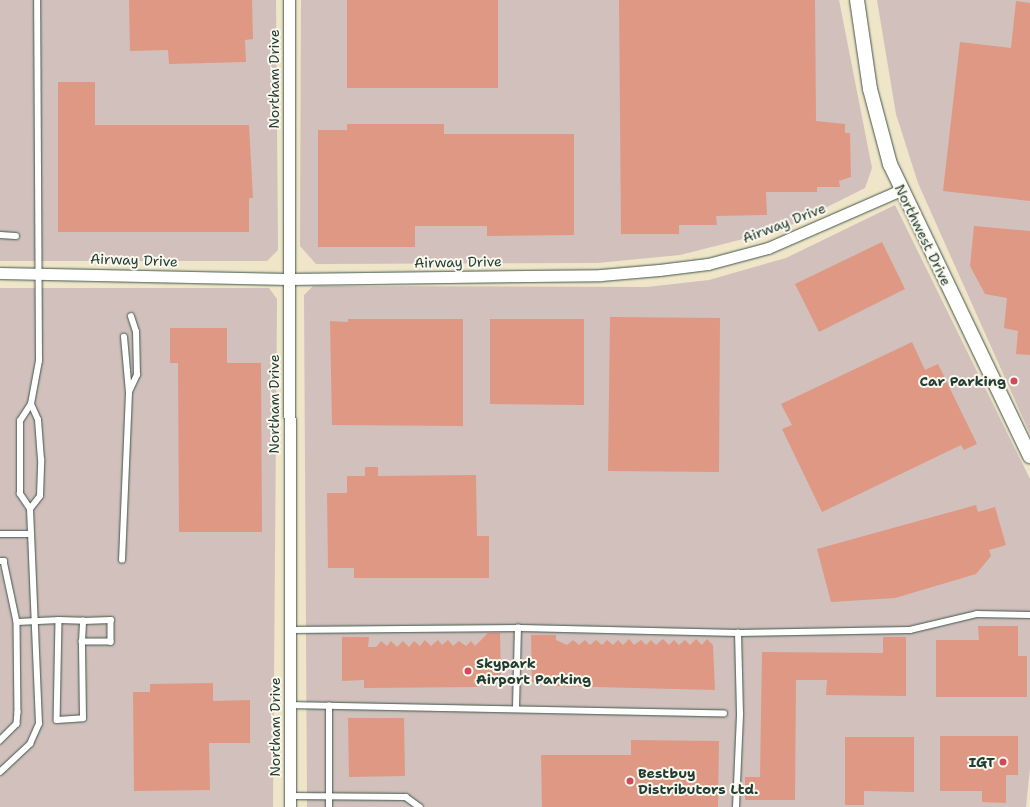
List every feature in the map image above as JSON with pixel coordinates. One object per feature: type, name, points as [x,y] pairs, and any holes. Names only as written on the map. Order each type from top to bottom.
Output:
[{"type":"street","name":"Northam Drive","points":[[289,0],[288,279],[290,807]]},
{"type":"street","name":"Northwest Drive","points":[[857,0],[870,89],[880,134],[901,190],[1030,456]]},
{"type":"street","name":"Airway Drive","points":[[0,273],[36,272],[288,279],[601,275],[708,264],[768,248],[901,190]]},
{"type":"lane","points":[[0,772],[37,734],[36,622],[30,509],[20,494],[20,420],[31,404],[39,361],[36,272],[37,0]]},
{"type":"lane","points":[[0,235],[16,236]]},
{"type":"lane","points":[[129,393],[137,376],[136,332],[131,317]]},
{"type":"lane","points":[[122,560],[129,393],[124,337]]},
{"type":"lane","points":[[30,509],[40,496],[41,460],[38,420],[31,404]]},
{"type":"lane","points":[[0,534],[31,534]]},
{"type":"lane","points":[[0,560],[4,561],[17,622],[17,724],[0,741]]},
{"type":"lane","points":[[290,630],[518,628],[738,633],[910,630],[977,614],[1030,615]]},
{"type":"lane","points":[[59,620],[57,720],[83,718],[83,621]]},
{"type":"lane","points":[[17,622],[111,620],[112,642],[82,642]]},
{"type":"lane","points":[[516,708],[518,628]]},
{"type":"lane","points":[[736,807],[740,714],[738,633]]},
{"type":"lane","points":[[290,705],[724,713]]},
{"type":"lane","points":[[329,807],[332,795],[330,706]]},
{"type":"lane","points":[[290,796],[406,796],[420,807]]},
{"type":"shaded area","points":[[0,0],[276,0],[278,250],[267,261],[0,261]]},
{"type":"shaded area","points":[[301,0],[839,0],[872,168],[865,188],[783,229],[680,255],[597,263],[316,264],[300,246]]},
{"type":"shaded area","points":[[877,0],[1030,0],[1030,434],[918,183],[896,114]]},
{"type":"shaded area","points":[[895,205],[1030,479],[1030,768],[1026,807],[307,807],[304,295],[313,286],[647,287],[709,280],[786,258]]},
{"type":"shaded area","points":[[0,288],[269,288],[277,299],[273,807],[0,807]]},
{"type":"building","points":[[129,0],[252,0],[253,39],[245,40],[246,62],[169,64],[168,50],[130,51]]},
{"type":"building","points":[[347,0],[498,0],[498,88],[347,88]]},
{"type":"building","points":[[619,0],[815,0],[816,121],[845,124],[845,133],[850,133],[851,177],[839,181],[840,187],[817,187],[817,192],[766,192],[767,215],[716,216],[717,225],[679,225],[679,234],[621,234]]},
{"type":"building","points":[[1016,1],[1030,3],[1030,201],[943,191],[960,42],[1011,48]]},
{"type":"building","points":[[58,82],[95,82],[95,125],[249,125],[253,198],[249,198],[249,232],[58,232]]},
{"type":"building","points":[[347,124],[444,124],[444,134],[574,134],[574,235],[487,236],[487,226],[415,226],[415,247],[318,247],[318,130],[347,130]]},
{"type":"building","points":[[974,226],[1030,231],[1030,355],[1016,354],[1018,331],[1004,328],[1007,298],[985,294],[970,266]]},
{"type":"building","points":[[882,242],[905,289],[819,332],[795,284]]},
{"type":"building","points":[[610,317],[720,318],[719,472],[608,471]]},
{"type":"building","points":[[348,319],[463,319],[463,426],[332,425],[330,321],[348,322]]},
{"type":"building","points":[[490,319],[584,319],[584,405],[490,404]]},
{"type":"building","points":[[170,328],[227,328],[227,363],[261,363],[262,532],[179,532],[178,363],[170,363]]},
{"type":"building","points":[[912,342],[925,370],[938,364],[977,444],[964,450],[961,445],[822,512],[782,429],[792,425],[781,404]]},
{"type":"building","points":[[365,467],[378,467],[378,476],[476,475],[477,536],[489,536],[489,578],[354,578],[354,568],[328,568],[327,493],[347,493],[347,476],[365,476]]},
{"type":"building","points":[[976,505],[978,512],[995,507],[1006,545],[989,550],[991,556],[976,574],[895,598],[831,602],[817,549]]},
{"type":"building","points":[[978,626],[1018,626],[1018,656],[1027,656],[1027,697],[936,697],[936,640],[979,640]]},
{"type":"building","points":[[488,633],[500,633],[501,681],[477,681],[477,687],[364,688],[364,680],[342,681],[342,637],[369,637],[368,647],[376,647],[381,641],[387,646],[391,641],[397,647],[403,641],[409,647],[414,641],[420,646],[425,640],[431,646],[438,640],[442,645],[448,640],[453,646],[459,641],[466,646],[471,641],[475,646]]},
{"type":"building","points":[[531,635],[556,635],[556,640],[567,645],[573,640],[579,645],[585,640],[590,645],[596,640],[602,645],[607,640],[613,645],[618,640],[623,645],[629,639],[634,645],[641,640],[646,645],[651,640],[656,645],[663,639],[669,645],[674,640],[679,645],[685,640],[690,645],[696,639],[702,645],[707,639],[713,645],[715,690],[556,686],[555,681],[532,682]]},
{"type":"building","points":[[883,637],[906,637],[906,696],[826,695],[827,680],[796,680],[795,800],[745,800],[745,777],[760,777],[762,652],[883,653]]},
{"type":"building","points":[[213,683],[213,701],[250,700],[250,743],[209,743],[210,790],[134,791],[133,692],[150,692],[150,684]]},
{"type":"building","points":[[348,718],[404,718],[405,776],[349,777]]},
{"type":"building","points":[[940,736],[1018,736],[1018,775],[1006,775],[1006,803],[982,802],[982,791],[940,791]]},
{"type":"building","points":[[845,737],[914,737],[914,792],[864,791],[864,805],[845,805]]},
{"type":"building","name":"Bestbuy Distributors Ltd.","points":[[631,740],[719,741],[718,807],[542,807],[541,755],[631,755]]},
{"type":"place","name":"Car Parking","points":[[1014,381]]},
{"type":"place","name":"Skypark Airport Parking","points":[[468,671]]},
{"type":"place","name":"IGT","points":[[1003,762]]},
{"type":"place","name":"Bestbuy Distributors Ltd.","points":[[630,781]]}]
